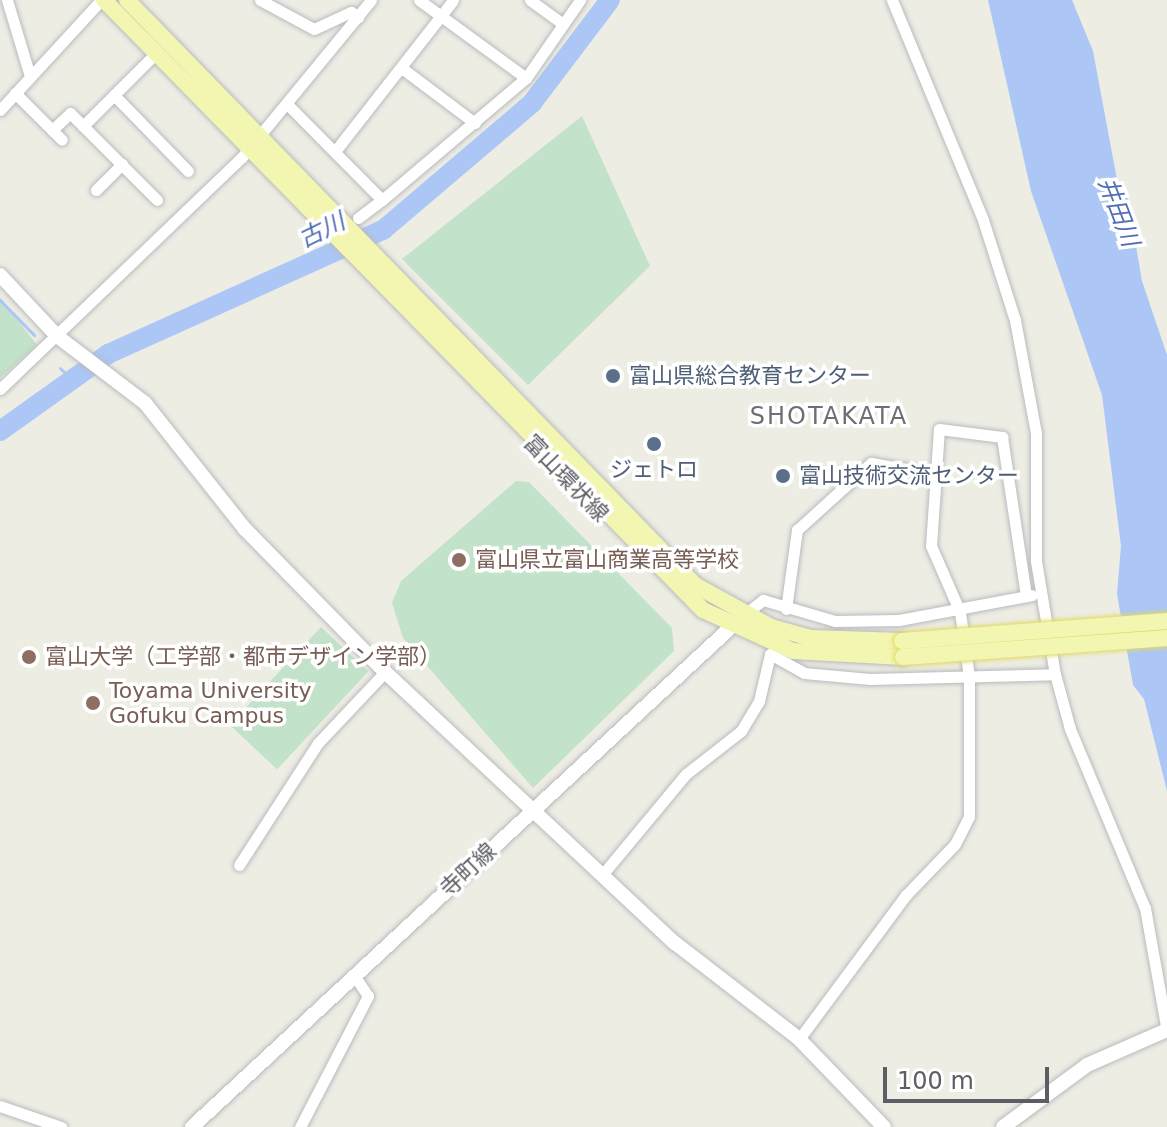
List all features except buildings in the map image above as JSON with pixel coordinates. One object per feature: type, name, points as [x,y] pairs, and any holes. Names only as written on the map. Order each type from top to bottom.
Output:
[{"type":"main road","name":"富山環状線","points":[[102,0],[346,228],[369,263],[658,572],[730,628],[793,651],[1167,638]]},
{"type":"main road","name":"富山環状線","points":[[127,0],[256,143]]},
{"type":"main road","name":"富山環状線","points":[[369,263],[667,561],[745,614],[811,638],[903,649],[1167,621]]},
{"type":"street","points":[[0,110],[102,0]]},
{"type":"street","points":[[260,0],[306,28],[325,28],[351,12],[358,17]]},
{"type":"street","points":[[0,389],[62,340],[256,143],[371,0]]},
{"type":"street","points":[[419,0],[526,78]]},
{"type":"street","points":[[336,150],[403,69],[453,0]]},
{"type":"street","points":[[530,0],[563,24]]},
{"type":"street","points":[[346,228],[526,78],[580,0]]},
{"type":"street","points":[[892,0],[983,220],[1015,320],[1036,433],[1041,593],[1055,674],[1070,729],[1145,908],[1167,1030],[1087,1065],[1003,1127]]},
{"type":"street","points":[[4,1],[30,76]]},
{"type":"street","points":[[83,126],[156,53]]},
{"type":"street","points":[[403,69],[475,123]]},
{"type":"street","points":[[15,93],[62,140]]},
{"type":"street","points":[[114,95],[188,171]]},
{"type":"street","points":[[287,104],[336,150],[382,200]]},
{"type":"street","points":[[52,130],[70,113],[157,200]]},
{"type":"street","points":[[96,190],[122,164]]},
{"type":"street","points":[[0,275],[62,340],[145,403],[245,529],[385,672],[602,875],[799,1039],[884,1127]]},
{"type":"street","points":[[799,1039],[871,939],[966,829],[969,677],[960,612],[931,546],[939,429],[1002,437],[1026,596]]},
{"type":"street","points":[[786,609],[797,530],[871,463],[935,474]]},
{"type":"street","points":[[745,614],[763,600],[835,621],[960,612],[1041,593]]},
{"type":"street","name":"寺町線","points":[[192,1127],[745,614]]},
{"type":"street","points":[[602,875],[686,774],[741,731],[759,701],[770,654],[804,673],[969,677],[1055,674]]},
{"type":"street","points":[[239,865],[318,743],[385,672]]},
{"type":"street","points":[[300,1127],[368,996],[354,975]]},
{"type":"street","points":[[0,1106],[61,1127]]},
{"type":"green space","points":[[582,116],[650,266],[528,385],[402,259]]},
{"type":"green space","points":[[0,297],[37,345],[0,378]]},
{"type":"green space","points":[[516,481],[529,482],[672,628],[674,651],[533,788],[403,638],[392,603],[401,581]]},
{"type":"green space","points":[[321,627],[369,671],[277,769],[230,725]]},
{"type":"water","name":"井田川","points":[[988,0],[1072,0],[1093,51],[1118,185],[1128,199],[1142,281],[1167,355],[1167,791],[1144,699],[1133,685],[1117,594],[1121,546],[1102,395],[1031,191]]},
{"type":"waterway","name":"古川","points":[[0,431],[108,354],[383,230],[532,103],[610,0]]},
{"type":"waterway","points":[[0,300],[34,335]]},
{"type":"waterway","points":[[60,368],[68,376]]},
{"type":"place","name":"富山県総合教育センター","points":[[613,376]]},
{"type":"place","name":"ジェトロ","points":[[654,444]]},
{"type":"place","name":"富山技術交流センター","points":[[783,476]]},
{"type":"place","name":"富山県立富山商業高等学校","points":[[459,560]]},
{"type":"place","name":"富山大学（工学部・都市デザイン学部）","points":[[29,657]]},
{"type":"place","name":"Toyama University Gofuku Campus","points":[[93,703]]},
{"type":"district","name":"SHOTAKATA","points":[[829,417]]}]
